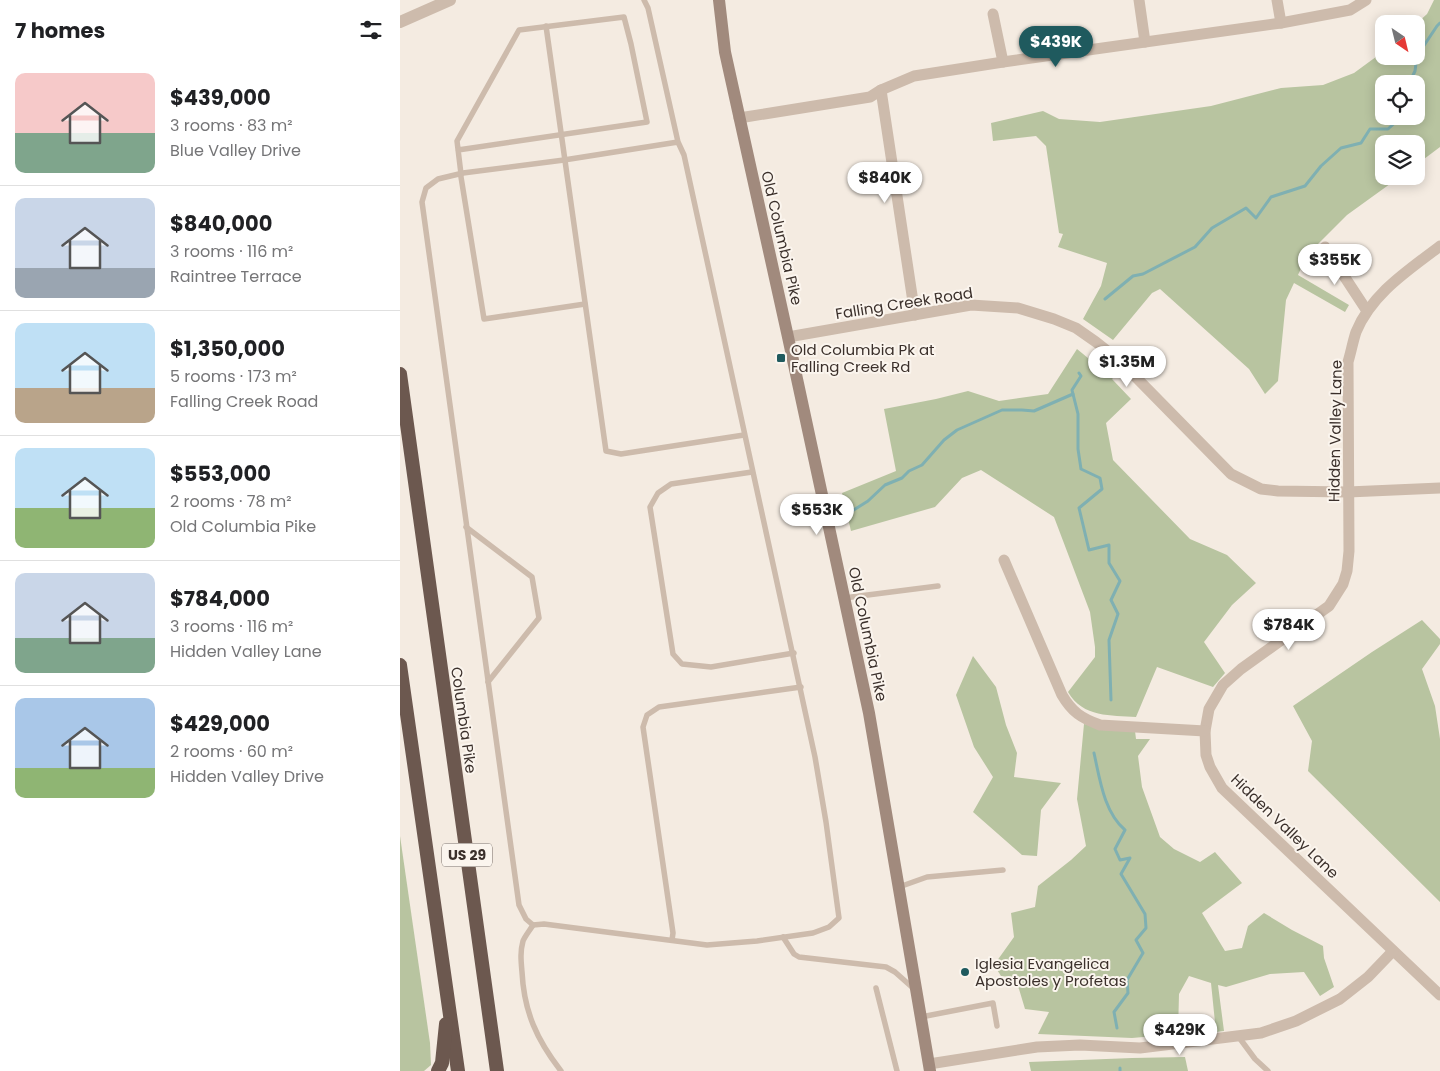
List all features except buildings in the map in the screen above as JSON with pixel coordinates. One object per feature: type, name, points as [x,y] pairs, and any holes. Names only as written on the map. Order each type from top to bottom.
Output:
[{"type":"highway","name":"Columbia Pike","points":[[400,374],[496,1071]]},
{"type":"highway","name":"US 29","points":[[400,665],[458,1071]]},
{"type":"highway","points":[[438,1071],[442,1063],[448,1006]]},
{"type":"main road","name":"Old Columbia Pike","points":[[719,0],[725,52],[869,713],[930,1067]]},
{"type":"street","points":[[400,22],[450,0]]},
{"type":"street","points":[[1139,0],[1145,42]]},
{"type":"street","points":[[1276,0],[1281,23]]},
{"type":"street","points":[[739,118],[870,97],[881,90],[914,76],[1281,23],[1350,10],[1366,0]]},
{"type":"street","points":[[993,14],[1003,62]]},
{"type":"street","points":[[881,90],[915,315]]},
{"type":"street","points":[[1325,246],[1367,311]]},
{"type":"street","name":"Hidden Valley Lane","points":[[1440,246],[1385,289],[1367,311],[1356,332],[1348,362],[1349,551],[1343,584],[1329,606],[1223,685],[1210,709],[1205,731],[1206,755],[1210,767],[1222,788],[1440,995]]},
{"type":"street","name":"Falling Creek Road","points":[[788,337],[971,305],[1018,308],[1076,328],[1120,362],[1230,474],[1261,489],[1348,492],[1440,488]]},
{"type":"street","points":[[1004,560],[1062,695],[1075,712],[1084,719],[1100,725],[1205,731]]},
{"type":"street","points":[[930,1067],[1037,1048],[1080,1045],[1140,1048],[1261,1033],[1296,1021],[1340,999],[1368,977],[1393,951]]},
{"type":"lane","points":[[644,0],[648,8],[678,142],[684,156],[752,472],[794,653],[821,793],[839,918],[829,927],[814,933],[758,941],[707,945],[544,924],[533,925],[526,919],[519,905],[422,202],[426,188],[438,179],[678,142]]},
{"type":"lane","points":[[458,150],[647,122],[624,17],[519,30],[457,140],[458,150],[461,174],[484,319],[585,304]]},
{"type":"lane","points":[[546,26],[606,451],[621,454],[744,435]]},
{"type":"lane","points":[[752,472],[671,484],[658,493],[650,507],[673,654],[682,664],[711,667],[794,653]]},
{"type":"lane","points":[[466,527],[532,577],[539,618],[488,682]]},
{"type":"lane","points":[[844,598],[938,586]]},
{"type":"lane","points":[[672,940],[673,933],[643,727],[646,715],[659,707],[800,687]]},
{"type":"lane","points":[[899,887],[928,877],[1003,870]]},
{"type":"lane","points":[[533,925],[524,940],[520,955],[522,982],[528,1010],[538,1037],[561,1071]]},
{"type":"lane","points":[[783,938],[794,954],[799,957],[886,967],[895,972],[917,992]]},
{"type":"lane","points":[[876,988],[897,1071]]},
{"type":"lane","points":[[921,1017],[993,1003],[997,1026]]},
{"type":"lane","points":[[1238,1036],[1255,1059],[1268,1071]]},
{"type":"green space","points":[[1434,0],[1440,0],[1440,147],[1425,158],[1425,135],[1375,135],[1375,185],[1389,185],[1347,215],[1307,255],[1298,275],[1349,305],[1345,312],[1294,283],[1286,300],[1278,381],[1265,394],[1249,369],[1160,289],[1152,293],[1113,340],[1083,319],[1101,286],[1107,263],[1058,247],[1063,234],[1059,233],[1046,146],[1036,136],[993,141],[991,123],[1043,111],[1059,119],[1100,122],[1211,106],[1281,88],[1323,85],[1354,73],[1375,58],[1375,65],[1425,65],[1425,16]]},
{"type":"green space","points":[[1077,349],[1105,372],[1116,375],[1112,379],[1131,399],[1106,423],[1113,460],[1190,539],[1227,555],[1256,583],[1232,605],[1204,642],[1225,673],[1213,687],[1157,667],[1136,717],[1098,714],[1081,707],[1068,692],[1095,657],[1095,647],[1090,612],[1054,517],[981,470],[962,478],[935,507],[851,531],[842,493],[896,471],[884,409],[968,391],[999,401],[1048,394]]},
{"type":"green space","points":[[1422,620],[1440,639],[1440,644],[1422,669],[1435,706],[1440,739],[1440,902],[1308,771],[1312,741],[1293,706]]},
{"type":"green space","points":[[973,656],[996,687],[1006,725],[1017,753],[1014,777],[1061,783],[1041,810],[1037,856],[1022,855],[973,812],[993,777],[974,747],[956,695]]},
{"type":"green space","points":[[1084,724],[1135,731],[1136,739],[1150,739],[1138,756],[1142,787],[1160,837],[1174,849],[1200,862],[1215,852],[1242,883],[1202,913],[1225,951],[1242,948],[1248,926],[1264,913],[1323,946],[1324,958],[1334,987],[1320,996],[1304,972],[1270,974],[1226,987],[1218,985],[1224,1031],[1216,1032],[1211,983],[1189,976],[1179,994],[1178,1034],[1132,1038],[1038,1034],[1049,1012],[1025,1009],[1019,989],[1011,977],[1001,976],[994,965],[1014,937],[1011,913],[1035,907],[1038,886],[1086,846],[1077,799]]},
{"type":"green space","points":[[400,836],[430,1043],[431,1065],[424,1071],[400,1071]]},
{"type":"green space","points":[[1185,1057],[1188,1071],[1031,1071],[1029,1062],[1132,1058]]},
{"type":"waterway","points":[[1413,75],[1417,56],[1440,23]]},
{"type":"waterway","points":[[1105,299],[1133,276],[1143,274],[1195,247],[1212,228],[1246,208],[1256,218],[1271,197],[1305,186],[1321,166],[1341,148],[1361,143],[1370,129],[1388,129],[1392,125]]},
{"type":"waterway","points":[[1079,373],[1081,376],[1072,390],[1078,414],[1078,449],[1081,469],[1100,478],[1102,489],[1079,508],[1089,550],[1109,545],[1109,563],[1120,581],[1111,600],[1118,614],[1109,640],[1111,700]]},
{"type":"waterway","points":[[852,511],[868,501],[885,485],[902,478],[909,471],[922,465],[944,440],[957,430],[1002,410],[1034,411],[1073,394]]},
{"type":"waterway","points":[[1094,753],[1108,805],[1118,823],[1125,830],[1115,849],[1120,860],[1130,858],[1121,874],[1145,914],[1146,928],[1136,940],[1143,953],[1127,980],[1128,993],[1114,1012],[1117,1028]]},
{"type":"place","name":"Old Columbia Pk at Falling Creek Rd","points":[[781,358]]},
{"type":"place","name":"Iglesia Evangelica Apostoles y Profetas","points":[[965,972]]}]
